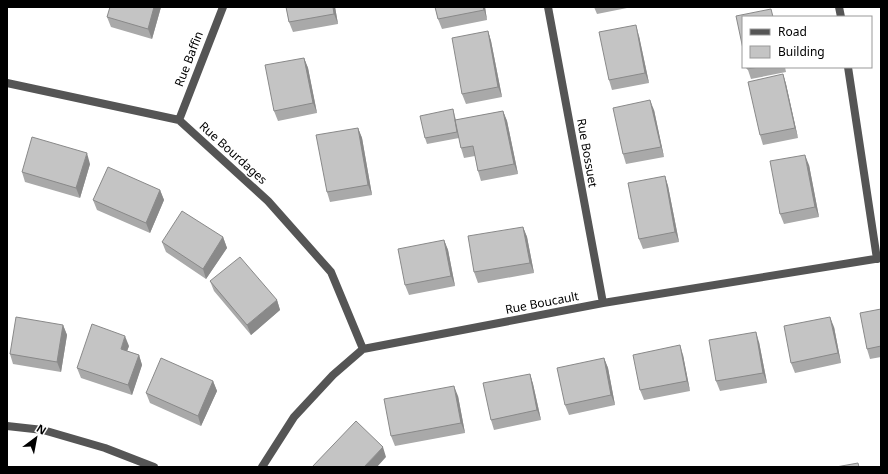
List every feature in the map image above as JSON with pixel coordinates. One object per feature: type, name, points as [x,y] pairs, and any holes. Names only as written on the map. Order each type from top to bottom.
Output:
[{"type":"street","name":"Rue Baffin","points":[[178,120],[223,7]]},
{"type":"street","name":"Rue Bossuet","points":[[548,7],[603,303]]},
{"type":"street","points":[[848,68],[879,259]]},
{"type":"street","points":[[7,84],[178,120]]},
{"type":"street","name":"Rue Bourdages","points":[[178,120],[268,201],[331,272],[363,349]]},
{"type":"street","name":"Rue Boucault","points":[[363,349],[603,303],[879,259]]},
{"type":"street","points":[[262,467],[294,417],[333,375],[363,349]]},
{"type":"street","points":[[7,426],[50,432],[105,448],[154,467]]},
{"type":"building","points":[[110,7],[154,7],[148,29],[107,17]]},
{"type":"building","points":[[286,7],[333,7],[334,14],[289,22]]},
{"type":"building","points":[[435,7],[483,7],[484,10],[438,19]]},
{"type":"building","points":[[771,9],[773,16],[742,16],[742,44],[736,16]]},
{"type":"building","points":[[636,25],[645,73],[609,80],[599,32]]},
{"type":"building","points":[[488,31],[498,87],[462,94],[452,38]]},
{"type":"building","points":[[304,58],[313,103],[274,111],[265,65]]},
{"type":"building","points":[[783,74],[795,128],[760,135],[748,82]]},
{"type":"building","points":[[650,100],[661,147],[623,154],[613,108]]},
{"type":"building","points":[[453,109],[457,132],[425,138],[420,116]]},
{"type":"building","points":[[503,111],[514,164],[478,171],[473,146],[461,148],[455,120]]},
{"type":"building","points":[[358,128],[368,185],[327,192],[316,135]]},
{"type":"building","points":[[32,137],[87,153],[76,188],[22,172]]},
{"type":"building","points":[[805,155],[815,207],[780,214],[770,161]]},
{"type":"building","points":[[108,167],[160,190],[146,223],[93,200]]},
{"type":"building","points":[[665,176],[675,232],[639,239],[628,183]]},
{"type":"building","points":[[182,211],[223,237],[203,269],[162,242]]},
{"type":"building","points":[[523,227],[530,263],[474,272],[468,236]]},
{"type":"building","points":[[444,240],[451,276],[405,285],[398,249]]},
{"type":"building","points":[[240,257],[277,300],[247,325],[210,281]]},
{"type":"building","points":[[881,309],[881,346],[867,349],[860,313]]},
{"type":"building","points":[[16,317],[63,325],[57,362],[10,354]]},
{"type":"building","points":[[830,317],[838,353],[791,363],[784,326]]},
{"type":"building","points":[[92,324],[125,336],[121,349],[139,355],[128,385],[77,368]]},
{"type":"building","points":[[756,332],[763,373],[716,381],[709,340]]},
{"type":"building","points":[[680,345],[687,381],[640,390],[633,355]]},
{"type":"building","points":[[161,358],[213,381],[198,416],[146,393]]},
{"type":"building","points":[[604,358],[611,395],[565,405],[557,368]]},
{"type":"building","points":[[530,374],[537,410],[491,420],[483,383]]},
{"type":"building","points":[[454,386],[461,423],[391,436],[384,399]]},
{"type":"building","points":[[356,421],[383,447],[364,467],[312,467]]},
{"type":"building","points":[[858,463],[859,467],[836,467]]}]
